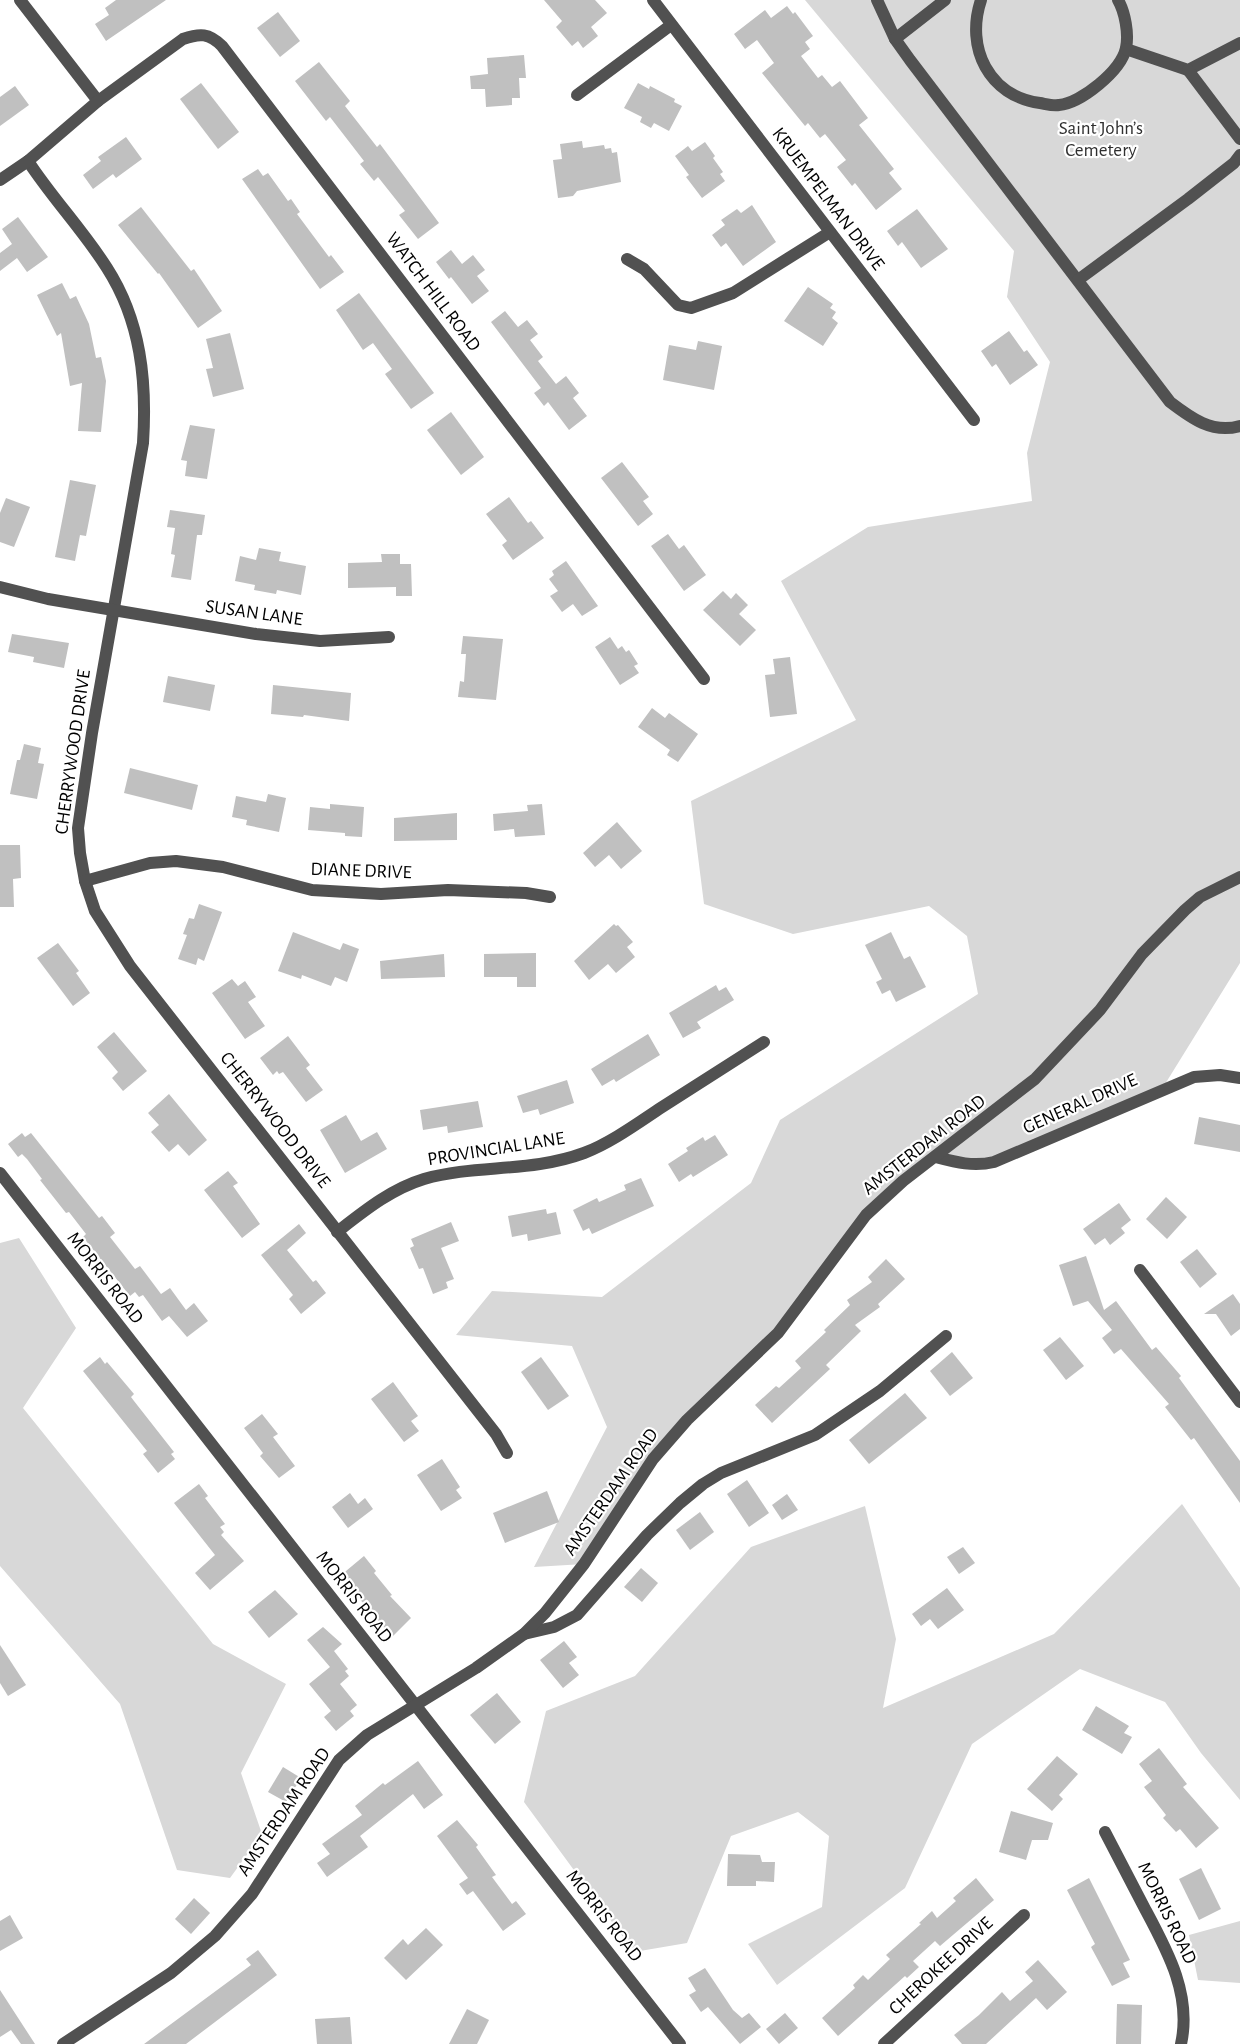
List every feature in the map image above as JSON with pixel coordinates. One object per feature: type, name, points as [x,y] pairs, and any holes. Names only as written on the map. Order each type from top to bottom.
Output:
[{"type":"street","points":[[20,0],[98,101]]},
{"type":"street","name":"KRUEMPELMAN DRIVE","points":[[653,0],[974,420]]},
{"type":"street","points":[[877,0],[895,39],[1170,402],[1198,423],[1229,429],[1240,426]]},
{"type":"street","points":[[895,39],[945,0]]},
{"type":"street","points":[[980,0],[976,25],[977,48],[982,63],[1000,86],[1024,101],[1058,106],[1074,102],[1101,84],[1110,74],[1126,49],[1125,17],[1118,0]]},
{"type":"street","points":[[577,94],[671,25]]},
{"type":"street","name":"WATCH HILL ROAD","points":[[0,180],[28,161],[98,101],[183,39],[198,34],[206,34],[222,46],[704,679]]},
{"type":"street","points":[[1188,70],[1240,43]]},
{"type":"street","points":[[1126,49],[1188,70],[1240,139]]},
{"type":"street","points":[[1078,280],[1188,199],[1234,163],[1240,155]]},
{"type":"street","name":"CHERRYWOOD DRIVE","points":[[28,161],[108,268],[120,291],[135,330],[143,368],[146,400],[143,443],[92,733],[78,828],[85,881],[94,911],[130,966],[496,1434],[507,1453]]},
{"type":"street","points":[[627,259],[644,269],[682,308],[691,308],[733,293],[830,232]]},
{"type":"street","name":"SUSAN LANE","points":[[0,587],[48,599],[256,634],[320,642],[389,637]]},
{"type":"street","name":"DIANE DRIVE","points":[[85,881],[150,863],[176,861],[223,867],[312,890],[381,894],[458,891],[526,893],[550,897]]},
{"type":"street","name":"AMSTERDAM ROAD","points":[[63,2044],[171,1972],[215,1936],[252,1894],[339,1760],[367,1735],[416,1706],[524,1634],[545,1613],[584,1564],[653,1459],[686,1420],[778,1333],[866,1215],[882,1199],[1002,1106],[1048,1066],[1100,1010],[1142,954],[1185,910],[1200,897],[1240,877]]},
{"type":"street","name":"PROVINCIAL LANE","points":[[337,1232],[390,1194],[424,1179],[450,1174],[529,1167],[554,1162],[585,1152],[627,1130],[764,1042]]},
{"type":"street","name":"GENERAL DRIVE","points":[[936,1157],[962,1163],[983,1164],[994,1162],[1194,1077],[1220,1075],[1240,1078]]},
{"type":"street","name":"MORRIS ROAD","points":[[0,1173],[238,1475],[287,1542],[680,2044]]},
{"type":"street","points":[[1140,1270],[1240,1402]]},
{"type":"street","points":[[524,1634],[554,1627],[577,1615],[647,1535],[703,1484],[721,1473],[815,1435],[880,1391],[946,1336]]},
{"type":"street","name":"MORRIS ROAD","points":[[1105,1832],[1171,1959],[1180,1984],[1183,2010],[1181,2044]]},
{"type":"street","name":"CHEROKEE DRIVE","points":[[884,2044],[1024,1916]]},
{"type":"green space","name":"Saint John’s Cemetery","points":[[805,0],[1240,0],[1240,963],[1162,1089],[994,1162],[936,1157],[882,1199],[809,1295],[687,1420],[584,1564],[534,1567],[607,1427],[572,1346],[456,1335],[492,1291],[602,1297],[751,1183],[780,1120],[978,994],[967,936],[929,906],[793,934],[704,904],[691,801],[856,720],[781,581],[868,527],[1032,501],[1027,453],[1050,362],[1007,297],[1014,251]]},
{"type":"green space","points":[[19,1238],[76,1328],[23,1408],[213,1644],[286,1684],[241,1773],[262,1834],[230,1878],[177,1870],[120,1704],[0,1566],[0,1243]]},
{"type":"green space","points":[[1182,1504],[1240,1588],[1240,1800],[1201,1753],[1165,1702],[1080,1669],[972,1744],[905,1888],[777,1985],[748,1944],[822,1907],[829,1836],[798,1812],[731,1836],[687,1943],[634,1952],[524,1802],[546,1711],[635,1676],[751,1547],[865,1506],[896,1639],[883,1708],[1054,1634]]},
{"type":"green space","points":[[1240,1921],[1240,1983],[1198,1980],[1189,1935]]},
{"type":"building","points":[[116,0],[166,0],[106,41],[95,24],[109,15],[105,8]]},
{"type":"building","points":[[544,0],[595,0],[607,13],[591,27],[598,36],[583,48],[578,41],[572,46],[556,27],[562,21]]},
{"type":"building","points":[[787,6],[793,14],[795,12],[813,36],[805,42],[810,49],[801,56],[818,78],[822,75],[832,87],[840,81],[868,118],[859,125],[894,169],[889,173],[902,189],[876,210],[855,183],[852,186],[837,167],[846,160],[825,134],[820,138],[808,123],[805,126],[762,73],[774,63],[757,40],[745,49],[734,34],[765,10],[771,18]]},
{"type":"building","points":[[278,12],[300,41],[280,57],[257,28]]},
{"type":"building","points":[[524,55],[526,78],[519,78],[520,98],[512,98],[512,105],[486,107],[485,89],[471,89],[470,76],[488,74],[487,58]]},
{"type":"building","points":[[319,62],[350,101],[345,106],[377,147],[380,144],[439,223],[418,239],[399,215],[405,211],[378,177],[374,181],[360,164],[364,161],[330,117],[326,121],[295,81]]},
{"type":"building","points":[[201,83],[239,132],[218,149],[180,99]]},
{"type":"building","points":[[638,83],[649,89],[650,86],[675,99],[674,102],[682,106],[669,131],[654,123],[651,128],[640,122],[642,117],[624,108]]},
{"type":"building","points":[[15,86],[29,105],[0,126],[0,97]]},
{"type":"building","points":[[126,137],[142,159],[116,178],[113,174],[93,189],[83,175],[101,161],[98,157]]},
{"type":"building","points":[[582,141],[583,148],[604,145],[605,149],[611,148],[612,153],[617,152],[621,182],[577,191],[573,196],[558,198],[553,160],[562,159],[560,144]]},
{"type":"building","points":[[705,142],[715,156],[713,158],[723,172],[720,174],[725,181],[702,198],[686,177],[689,175],[675,156],[688,146],[692,151]]},
{"type":"building","points":[[258,169],[263,176],[268,173],[288,201],[291,199],[300,212],[297,214],[329,257],[331,255],[344,272],[320,289],[242,179]]},
{"type":"building","points":[[752,205],[776,242],[743,266],[726,243],[721,247],[712,235],[725,225],[721,220],[737,209],[741,213]]},
{"type":"building","points":[[141,207],[191,271],[194,269],[222,311],[198,328],[159,273],[118,225]]},
{"type":"building","points":[[917,209],[948,249],[921,268],[902,242],[898,246],[887,231]]},
{"type":"building","points":[[18,217],[48,257],[27,272],[17,258],[0,271],[0,253],[12,244],[2,229]]},
{"type":"building","points":[[451,250],[462,264],[473,255],[485,270],[477,276],[489,291],[472,304],[451,277],[449,279],[436,262]]},
{"type":"building","points":[[62,283],[70,299],[76,296],[89,324],[96,358],[101,357],[106,381],[101,432],[78,431],[82,383],[70,386],[61,333],[57,336],[37,295]]},
{"type":"building","points":[[808,287],[833,304],[830,308],[836,312],[832,318],[838,323],[823,346],[784,321]]},
{"type":"building","points":[[359,293],[434,393],[411,409],[385,374],[392,369],[373,343],[363,350],[336,310]]},
{"type":"building","points":[[505,311],[518,327],[527,320],[538,334],[530,340],[543,357],[538,361],[556,384],[566,376],[579,393],[573,398],[587,416],[569,430],[548,402],[544,406],[534,393],[541,388],[491,322]]},
{"type":"building","points":[[1009,331],[1024,352],[1027,350],[1038,365],[1010,385],[996,364],[992,367],[981,351]]},
{"type":"building","points":[[230,333],[244,389],[213,397],[206,369],[213,368],[206,339]]},
{"type":"building","points":[[698,341],[722,346],[714,390],[663,380],[669,345],[696,350]]},
{"type":"building","points":[[451,412],[484,457],[461,475],[427,430]]},
{"type":"building","points":[[190,425],[215,429],[207,479],[185,476],[187,461],[181,460]]},
{"type":"building","points":[[622,462],[649,497],[643,501],[653,514],[638,526],[601,478]]},
{"type":"building","points":[[70,480],[96,485],[86,536],[80,535],[75,561],[55,557]]},
{"type":"building","points":[[509,497],[528,523],[531,521],[544,538],[513,560],[502,545],[507,541],[486,514]]},
{"type":"building","points":[[6,498],[30,507],[14,547],[0,542],[0,513]]},
{"type":"building","points":[[170,510],[205,515],[202,535],[197,535],[191,580],[171,577],[175,555],[171,554],[175,528],[167,527]]},
{"type":"building","points":[[668,534],[679,549],[684,545],[706,575],[684,591],[651,546]]},
{"type":"building","points":[[259,548],[281,552],[279,561],[306,566],[301,595],[277,590],[276,594],[254,590],[255,585],[235,581],[240,556],[256,560]]},
{"type":"building","points":[[381,554],[400,554],[400,564],[411,564],[412,596],[396,596],[396,587],[348,588],[348,563],[382,562]]},
{"type":"building","points":[[566,561],[598,606],[582,616],[573,604],[562,612],[550,596],[558,591],[549,579],[554,575],[552,571]]},
{"type":"building","points":[[723,591],[731,599],[736,593],[748,605],[739,614],[756,630],[740,646],[703,610]]},
{"type":"building","points":[[12,634],[69,643],[64,668],[33,662],[34,657],[8,652]]},
{"type":"building","points":[[463,636],[503,639],[496,700],[458,697],[460,681],[464,682],[466,654],[461,654]]},
{"type":"building","points":[[610,637],[618,649],[622,646],[626,652],[629,650],[638,664],[634,666],[639,673],[620,685],[595,647]]},
{"type":"building","points":[[790,657],[797,714],[770,717],[765,675],[775,674],[773,659]]},
{"type":"building","points":[[168,676],[215,685],[210,711],[163,702]]},
{"type":"building","points":[[273,685],[351,693],[349,721],[304,715],[303,717],[271,714]]},
{"type":"building","points":[[652,708],[665,718],[669,713],[698,734],[678,762],[667,755],[670,750],[638,727]]},
{"type":"building","points":[[24,744],[41,748],[38,763],[44,764],[37,799],[10,794],[17,760],[20,760]]},
{"type":"building","points":[[130,768],[198,785],[192,810],[124,793]]},
{"type":"building","points":[[268,794],[286,798],[279,832],[246,825],[247,820],[232,817],[236,796],[266,802]]},
{"type":"building","points":[[330,804],[364,807],[362,837],[345,836],[345,833],[308,830],[310,807],[330,809]]},
{"type":"building","points":[[542,804],[545,835],[515,837],[514,829],[494,831],[493,814],[528,811],[527,805]]},
{"type":"building","points":[[457,813],[457,840],[394,841],[394,818]]},
{"type":"building","points":[[617,822],[642,851],[621,869],[609,855],[595,867],[583,853]]},
{"type":"building","points":[[0,845],[20,845],[21,878],[13,879],[14,907],[0,907]]},
{"type":"building","points":[[199,904],[222,912],[204,961],[198,958],[196,965],[178,959],[187,935],[183,934],[189,918],[194,919]]},
{"type":"building","points":[[614,924],[618,925],[633,942],[627,947],[635,957],[616,973],[608,964],[589,980],[574,961]]},
{"type":"building","points":[[293,932],[340,950],[343,943],[359,949],[347,982],[335,977],[331,986],[302,975],[301,979],[278,971]]},
{"type":"building","points":[[891,932],[904,959],[910,956],[926,987],[896,1002],[890,990],[882,994],[876,982],[882,979],[865,945]]},
{"type":"building","points":[[58,943],[79,971],[76,973],[90,993],[73,1006],[37,958]]},
{"type":"building","points":[[536,953],[536,987],[517,987],[517,977],[484,977],[484,954]]},
{"type":"building","points":[[444,954],[445,977],[381,979],[380,961]]},
{"type":"building","points":[[232,979],[238,986],[245,981],[256,997],[248,1002],[265,1026],[245,1039],[212,993]]},
{"type":"building","points":[[716,985],[719,991],[726,987],[734,1000],[697,1022],[701,1028],[683,1038],[669,1013]]},
{"type":"building","points":[[114,1032],[147,1071],[123,1091],[112,1078],[118,1072],[97,1047]]},
{"type":"building","points":[[648,1034],[660,1055],[616,1082],[614,1079],[602,1086],[591,1069]]},
{"type":"building","points":[[288,1036],[310,1065],[306,1068],[323,1090],[306,1102],[283,1072],[279,1074],[277,1071],[273,1075],[260,1058]]},
{"type":"building","points":[[567,1080],[574,1103],[540,1115],[538,1109],[523,1113],[517,1096]]},
{"type":"building","points":[[169,1094],[207,1140],[189,1156],[178,1144],[169,1152],[151,1132],[159,1125],[148,1113]]},
{"type":"building","points":[[478,1101],[483,1127],[448,1133],[447,1126],[423,1130],[420,1110]]},
{"type":"building","points":[[346,1115],[361,1141],[377,1132],[387,1149],[345,1173],[320,1130]]},
{"type":"building","points":[[1199,1117],[1240,1125],[1240,1152],[1194,1144]]},
{"type":"building","points":[[22,1133],[25,1137],[31,1133],[99,1218],[102,1216],[115,1233],[110,1237],[135,1269],[140,1266],[161,1294],[170,1288],[186,1310],[194,1303],[208,1321],[187,1337],[169,1316],[162,1321],[143,1295],[139,1297],[135,1292],[130,1296],[83,1237],[86,1234],[69,1212],[66,1213],[40,1180],[42,1179],[27,1159],[22,1154],[18,1157],[8,1144]]},
{"type":"building","points":[[715,1135],[728,1155],[693,1177],[691,1174],[679,1182],[668,1164],[688,1151],[686,1148],[703,1137],[705,1141]]},
{"type":"building","points":[[228,1171],[238,1183],[233,1186],[260,1224],[242,1238],[204,1190]]},
{"type":"building","points":[[641,1178],[654,1206],[592,1234],[589,1228],[583,1231],[573,1210],[597,1198],[599,1202],[626,1190],[624,1185]]},
{"type":"building","points":[[1166,1197],[1187,1217],[1167,1239],[1146,1219]]},
{"type":"building","points":[[1119,1203],[1131,1220],[1121,1228],[1125,1233],[1110,1245],[1105,1238],[1095,1245],[1083,1229]]},
{"type":"building","points":[[546,1209],[547,1214],[556,1212],[561,1234],[528,1241],[527,1234],[512,1237],[508,1216]]},
{"type":"building","points":[[451,1222],[459,1241],[441,1248],[454,1279],[446,1282],[448,1288],[433,1294],[423,1268],[419,1269],[410,1248],[414,1246],[411,1239]]},
{"type":"building","points":[[299,1224],[306,1233],[287,1250],[313,1282],[316,1280],[326,1293],[301,1314],[289,1299],[293,1295],[261,1255]]},
{"type":"building","points":[[1197,1249],[1217,1274],[1200,1288],[1180,1262]]},
{"type":"building","points":[[1086,1256],[1104,1310],[1116,1301],[1152,1350],[1156,1347],[1181,1376],[1179,1378],[1240,1461],[1240,1503],[1194,1438],[1191,1440],[1165,1407],[1169,1404],[1121,1349],[1114,1354],[1102,1338],[1112,1330],[1088,1301],[1073,1306],[1059,1265]]},
{"type":"building","points":[[886,1259],[905,1279],[878,1304],[880,1307],[855,1325],[861,1331],[826,1365],[830,1369],[772,1423],[755,1405],[776,1386],[779,1388],[801,1368],[795,1361],[826,1332],[824,1330],[850,1305],[847,1300],[872,1282],[868,1277]]},
{"type":"building","points":[[1233,1294],[1240,1304],[1240,1329],[1231,1336],[1216,1314],[1204,1314]]},
{"type":"building","points":[[1060,1337],[1084,1366],[1066,1380],[1043,1350]]},
{"type":"building","points":[[952,1352],[973,1378],[950,1396],[930,1371]]},
{"type":"building","points":[[100,1357],[105,1364],[107,1362],[134,1394],[131,1397],[174,1452],[171,1454],[175,1459],[158,1473],[143,1454],[147,1451],[83,1371]]},
{"type":"building","points":[[541,1357],[569,1396],[548,1410],[521,1372]]},
{"type":"building","points":[[393,1382],[418,1416],[411,1421],[419,1431],[404,1442],[371,1399]]},
{"type":"building","points":[[905,1393],[927,1418],[869,1464],[849,1440]]},
{"type":"building","points":[[262,1414],[278,1434],[273,1437],[295,1466],[279,1478],[260,1456],[263,1453],[244,1428]]},
{"type":"building","points":[[442,1459],[460,1487],[456,1490],[462,1498],[441,1511],[417,1475]]},
{"type":"building","points":[[747,1480],[769,1513],[749,1527],[727,1494]]},
{"type":"building","points":[[199,1484],[208,1496],[205,1498],[225,1524],[220,1527],[224,1532],[221,1535],[244,1561],[210,1590],[195,1573],[215,1555],[174,1503]]},
{"type":"building","points":[[547,1491],[559,1522],[505,1543],[493,1513]]},
{"type":"building","points":[[350,1493],[358,1504],[365,1498],[373,1509],[348,1528],[332,1507]]},
{"type":"building","points":[[787,1494],[798,1510],[782,1520],[772,1505]]},
{"type":"building","points":[[700,1512],[714,1532],[690,1550],[676,1530]]},
{"type":"building","points":[[963,1547],[975,1563],[959,1574],[947,1557]]},
{"type":"building","points":[[364,1556],[376,1571],[374,1573],[392,1595],[390,1596],[411,1618],[392,1637],[340,1576]]},
{"type":"building","points":[[641,1568],[658,1583],[642,1602],[624,1587]]},
{"type":"building","points":[[947,1588],[964,1610],[938,1629],[930,1619],[921,1626],[912,1614]]},
{"type":"building","points":[[275,1590],[298,1614],[269,1638],[248,1612]]},
{"type":"building","points":[[323,1627],[342,1644],[334,1651],[348,1669],[345,1671],[349,1676],[340,1684],[357,1705],[350,1711],[354,1716],[336,1731],[324,1717],[331,1711],[309,1684],[330,1667],[307,1640]]},
{"type":"building","points":[[564,1641],[577,1657],[569,1663],[579,1675],[563,1688],[540,1660]]},
{"type":"building","points":[[0,1645],[26,1685],[8,1696],[0,1683]]},
{"type":"building","points":[[497,1693],[521,1722],[495,1744],[470,1715]]},
{"type":"building","points":[[1096,1706],[1129,1726],[1124,1733],[1132,1737],[1122,1754],[1082,1730]]},
{"type":"building","points":[[1159,1748],[1187,1784],[1183,1787],[1219,1828],[1196,1848],[1180,1829],[1176,1832],[1163,1818],[1166,1815],[1144,1787],[1152,1781],[1139,1764]]},
{"type":"building","points":[[1057,1756],[1078,1774],[1059,1795],[1063,1799],[1052,1811],[1027,1789]]},
{"type":"building","points":[[418,1761],[443,1795],[424,1809],[413,1794],[360,1836],[368,1847],[327,1877],[317,1863],[330,1854],[322,1844],[362,1815],[355,1806],[383,1783],[385,1785]]},
{"type":"building","points":[[283,1767],[301,1778],[286,1802],[268,1792]]},
{"type":"building","points":[[1011,1811],[1053,1823],[1048,1840],[1032,1840],[1026,1860],[999,1852]]},
{"type":"building","points":[[457,1820],[478,1845],[476,1847],[496,1875],[492,1877],[512,1904],[516,1901],[526,1914],[503,1931],[473,1891],[467,1895],[459,1884],[468,1878],[437,1836]]},
{"type":"building","points":[[728,1854],[760,1855],[762,1862],[775,1862],[774,1882],[756,1881],[756,1886],[727,1886]]},
{"type":"building","points":[[1201,1868],[1221,1909],[1199,1920],[1179,1879]]},
{"type":"building","points":[[976,1878],[994,1900],[940,1946],[935,1941],[913,1961],[919,1967],[907,1978],[905,1976],[838,2036],[822,2018],[855,1988],[853,1985],[863,1975],[868,1980],[890,1959],[886,1955],[921,1924],[919,1923],[932,1911],[937,1918],[956,1901],[953,1898]]},
{"type":"building","points":[[1089,1878],[1130,1960],[1123,1963],[1130,1977],[1112,1986],[1091,1947],[1095,1944],[1067,1890]]},
{"type":"building","points":[[194,1898],[210,1913],[191,1934],[175,1919]]},
{"type":"building","points":[[10,1915],[23,1938],[0,1951],[0,1921]]},
{"type":"building","points":[[426,1928],[443,1945],[406,1980],[384,1958],[403,1939],[408,1945]]},
{"type":"building","points":[[258,1950],[277,1975],[186,2044],[144,2044],[251,1965],[246,1959]]},
{"type":"building","points":[[1038,1960],[1067,1992],[1047,2010],[1036,1998],[986,2044],[962,2044],[954,2035],[979,2015],[1002,1992],[1010,2001],[1033,1981],[1025,1972]]},
{"type":"building","points":[[705,1968],[733,2010],[742,2018],[749,2013],[761,2027],[740,2044],[708,2007],[701,2012],[689,1995],[696,1991],[688,1978]]},
{"type":"building","points":[[0,1990],[35,2044],[21,2044],[11,2030],[0,2037]]},
{"type":"building","points":[[1117,2004],[1142,2005],[1141,2044],[1116,2044]]},
{"type":"building","points":[[467,2009],[489,2020],[477,2044],[449,2044]]},
{"type":"building","points":[[785,2013],[798,2028],[779,2044],[766,2029]]},
{"type":"building","points":[[350,2017],[352,2044],[317,2044],[315,2019]]}]
